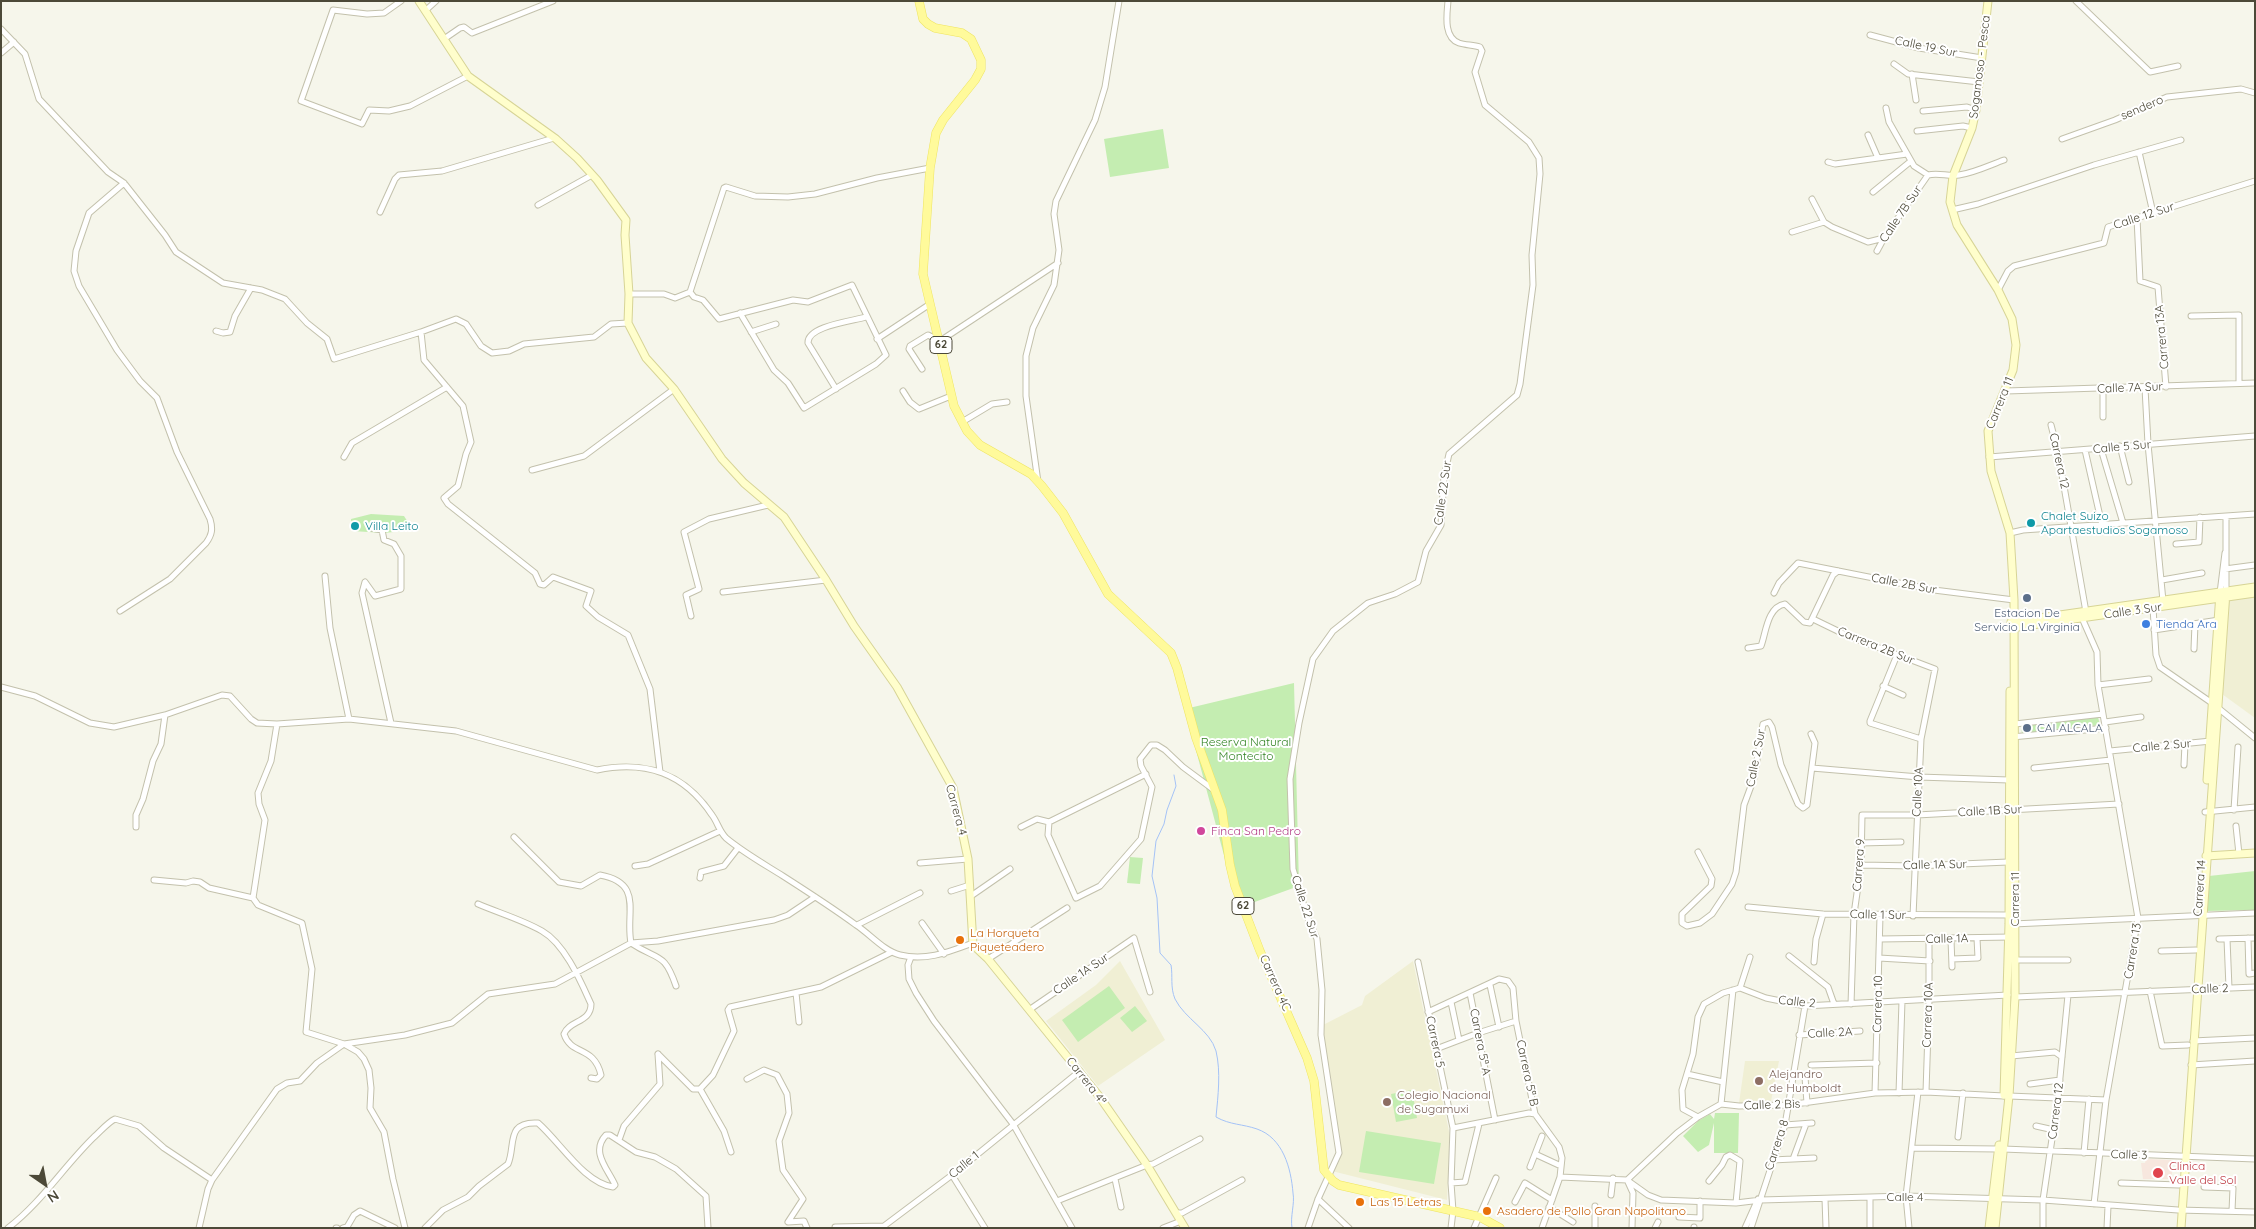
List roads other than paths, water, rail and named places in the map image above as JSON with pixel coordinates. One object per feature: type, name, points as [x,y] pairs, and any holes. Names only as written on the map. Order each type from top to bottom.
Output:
[{"type":"main road","name":"62","points":[[919,1],[924,19],[928,24],[935,28],[962,33],[971,39],[981,60],[981,69],[975,80],[943,120],[936,133],[930,168],[924,274],[951,396],[967,431],[980,445],[1031,474],[1063,513],[1108,594],[1171,653],[1177,668],[1196,738],[1215,791]]},
{"type":"main road","name":"Carrera 4C","points":[[1215,791],[1222,810],[1230,865],[1236,886],[1260,951],[1303,1049],[1314,1081],[1323,1164],[1328,1176]]},
{"type":"main road","points":[[1328,1176],[1340,1184],[1480,1217],[1500,1228]]},
{"type":"street","points":[[401,1],[384,13],[367,14],[333,10],[301,101],[362,124],[369,110],[389,111],[410,106],[468,76]]},
{"type":"street","points":[[1,29],[24,54],[39,99],[108,172],[124,183],[176,252],[223,283],[251,288],[285,299],[307,323],[327,339],[334,359],[422,332],[456,319],[466,324],[481,346],[492,353],[509,351],[524,344],[594,338],[611,324],[628,323],[629,297],[626,220],[610,196],[577,158],[554,138],[468,76],[419,1]]},
{"type":"street","points":[[425,11],[436,1]]},
{"type":"street","points":[[444,39],[460,28],[464,27],[472,33],[553,1]]},
{"type":"street","points":[[1038,482],[1026,396],[1026,356],[1034,328],[1054,285],[1059,250],[1054,214],[1056,201],[1095,120],[1105,87],[1119,1]]},
{"type":"street","name":"Calle 22 Sur","points":[[1328,1176],[1339,1153],[1321,1030],[1322,990],[1317,939],[1305,909],[1293,869],[1290,778],[1299,723],[1313,659],[1332,631],[1368,602],[1395,594],[1418,582],[1426,551],[1441,525],[1444,476],[1449,454],[1517,395],[1532,300],[1532,255],[1540,174],[1539,158],[1534,147],[1523,136],[1485,106],[1475,72],[1482,51],[1480,47],[1458,42],[1452,38],[1448,30],[1446,16],[1448,1]]},
{"type":"street","name":"Sogamoso - Pesca","points":[[1986,270],[1957,225],[1950,202],[1953,176],[1972,128],[1976,110],[1988,1]]},
{"type":"street","points":[[2076,1],[2150,72],[2178,66]]},
{"type":"street","name":"Calle 19 Sur","points":[[1870,35],[1919,48],[1982,58]]},
{"type":"street","points":[[1,53],[14,42]]},
{"type":"street","points":[[1894,64],[1908,74],[1979,82]]},
{"type":"street","points":[[1912,74],[1916,100]]},
{"type":"street","name":"sendero","points":[[2062,139],[2115,120],[2167,97],[2241,90],[2255,93]]},
{"type":"street","points":[[1923,111],[1967,107],[1976,110]]},
{"type":"street","points":[[1886,108],[1889,122],[1912,162],[1920,171],[1928,175]]},
{"type":"street","points":[[1917,131],[1963,126],[1972,128]]},
{"type":"street","points":[[1868,135],[1878,158]]},
{"type":"street","points":[[380,212],[394,179],[399,175],[442,172],[554,138]]},
{"type":"street","points":[[1952,210],[1978,204],[2181,140]]},
{"type":"street","points":[[2139,152],[2153,213]]},
{"type":"street","points":[[1828,162],[1834,164],[1908,154]]},
{"type":"street","points":[[1953,176],[2004,160]]},
{"type":"street","points":[[1873,192],[1912,162]]},
{"type":"street","points":[[690,292],[724,188],[755,196],[804,195],[930,168]]},
{"type":"street","name":"Calle 7B Sur","points":[[1877,251],[1928,175],[1936,173],[1953,176]]},
{"type":"street","points":[[538,204],[592,175]]},
{"type":"street","name":"Calle 12 Sur","points":[[1998,290],[2008,270],[2014,266],[2104,243],[2108,227],[2255,181]]},
{"type":"street","points":[[120,611],[170,579],[206,543],[211,536],[212,527],[177,452],[157,398],[140,381],[117,350],[79,286],[74,271],[76,251],[89,213],[124,183]]},
{"type":"street","points":[[1812,199],[1824,222],[1832,227],[1868,242],[1884,238]]},
{"type":"street","name":"Carrera 13A","points":[[2136,218],[2140,281],[2158,287],[2166,387]]},
{"type":"street","points":[[1792,232],[1824,222]]},
{"type":"street","points":[[922,369],[909,349],[910,346],[928,335],[940,342],[1058,263]]},
{"type":"street","name":"Carrera 11","points":[[1986,270],[2012,319],[2016,345],[2013,370],[1988,431],[1991,471],[2010,532],[2013,600],[2011,1056],[1995,1199],[1989,1228]]},
{"type":"street","points":[[690,292],[694,298],[702,300],[719,319],[740,313],[794,300],[808,302],[852,286],[886,355],[876,364],[804,408],[788,383],[774,370],[740,313]]},
{"type":"street","points":[[216,331],[230,332],[235,316],[251,288]]},
{"type":"street","points":[[629,297],[664,294],[675,298],[690,292]]},
{"type":"street","points":[[877,339],[930,304]]},
{"type":"street","points":[[2192,316],[2239,315],[2239,383]]},
{"type":"street","points":[[836,389],[808,343],[808,338],[811,334],[836,324],[866,317]]},
{"type":"street","name":"Carrera 4","points":[[628,323],[646,358],[674,389],[722,459],[768,505],[784,517],[854,626],[897,687],[952,788],[968,859],[973,945]]},
{"type":"street","points":[[751,332],[776,324]]},
{"type":"street","points":[[422,332],[424,360],[463,406],[472,442],[466,454],[458,486],[444,498],[448,504],[535,573],[540,584],[544,585],[553,577],[591,591],[586,606],[598,617],[628,635],[650,689],[660,772]]},
{"type":"street","name":"Calle 7A Sur","points":[[2006,391],[2048,388],[2145,388],[2255,383]]},
{"type":"street","points":[[344,457],[352,443],[447,387]]},
{"type":"street","points":[[2145,388],[2148,444],[2163,601]]},
{"type":"street","points":[[532,470],[584,456],[674,389]]},
{"type":"street","points":[[2102,389],[2103,417]]},
{"type":"street","points":[[904,391],[910,402],[919,409],[951,396]]},
{"type":"street","points":[[962,422],[992,404],[1007,402]]},
{"type":"street","name":"Carrera 12","points":[[2051,425],[2072,527]]},
{"type":"street","name":"Calle 5 Sur","points":[[1989,457],[2255,436]]},
{"type":"street","points":[[2120,446],[2129,482]]},
{"type":"street","points":[[2101,449],[2115,492],[2122,523]]},
{"type":"street","points":[[2085,450],[2102,525]]},
{"type":"street","points":[[691,616],[686,594],[699,589],[684,532],[708,519],[768,505]]},
{"type":"street","points":[[2010,532],[2255,514]]},
{"type":"street","name":"Carrera 14","points":[[2180,1228],[2182,1157],[2227,548],[2226,516]]},
{"type":"street","points":[[2176,544],[2199,542],[2200,517]]},
{"type":"street","points":[[2072,527],[2084,615]]},
{"type":"street","points":[[371,528],[382,530],[384,540],[394,544],[401,556],[401,589],[375,596],[364,582],[362,593],[391,724]]},
{"type":"street","name":"Calle 2B Sur","points":[[1774,593],[1779,583],[1798,563],[1934,590],[2013,600]]},
{"type":"street","points":[[2225,569],[2255,565]]},
{"type":"street","points":[[1816,620],[1833,575],[1838,571]]},
{"type":"street","points":[[2162,580],[2202,573]]},
{"type":"street","points":[[325,576],[330,628],[349,719]]},
{"type":"street","points":[[723,592],[826,580]]},
{"type":"street","name":"Calle 3 Sur","points":[[2084,615],[2153,608],[2255,587]]},
{"type":"street","name":"Calle 3 Sur","points":[[2013,625],[2163,601],[2255,593]]},
{"type":"street","name":"Carrera 14","points":[[2215,705],[2219,620],[2223,595]]},
{"type":"street","name":"Carrera 2B Sur","points":[[1748,648],[1760,646],[1766,624],[1776,607],[1784,604],[1804,622],[1810,623],[1816,620],[1897,655],[1935,669]]},
{"type":"street","points":[[2153,608],[2156,655],[2160,667],[2215,705],[2255,738]]},
{"type":"street","name":"Carrera 13","points":[[2084,615],[2097,652],[2098,685],[2138,918],[2106,1100],[2094,1204]]},
{"type":"street","points":[[2154,630],[2219,620]]},
{"type":"street","points":[[2194,649],[2195,624]]},
{"type":"street","name":"Carrera 11","points":[[2012,924],[2009,914],[2008,862],[2012,809],[2009,780],[2012,737],[2015,724],[2013,625]]},
{"type":"street","points":[[1897,655],[1883,686],[1870,723],[1921,740]]},
{"type":"street","name":"Calle 10A","points":[[1913,916],[1921,740],[1935,669]]},
{"type":"street","points":[[2098,685],[2149,679]]},
{"type":"street","points":[[1,686],[35,696],[100,726],[114,727],[165,715],[222,695],[230,696],[257,724],[349,719],[456,731],[597,770],[615,767],[660,772],[680,780],[692,791],[712,815],[720,831],[738,848],[857,925],[892,952],[911,957],[929,957],[944,954],[970,944],[973,945]]},
{"type":"street","points":[[1883,686],[1903,695]]},
{"type":"street","points":[[2015,724],[2103,714]]},
{"type":"street","points":[[136,827],[136,815],[143,799],[153,761],[161,744],[165,715]]},
{"type":"street","points":[[2012,737],[2105,725],[2141,717]]},
{"type":"street","name":"Calle 2 Sur","points":[[1698,852],[1712,879],[1711,886],[1682,914],[1682,923],[1687,926],[1700,923],[1712,914],[1732,884],[1736,872],[1744,805],[1754,778],[1763,724],[1769,722],[1772,727],[1781,765],[1798,804],[1803,808],[1807,805],[1812,768]]},
{"type":"street","points":[[253,898],[265,820],[259,804],[258,794],[272,761],[277,724]]},
{"type":"street","points":[[1810,734],[1814,738],[1815,743],[1812,768],[1919,777],[2009,780]]},
{"type":"street","name":"Calle 2 Sur","points":[[2110,751],[2212,741]]},
{"type":"street","points":[[2184,765],[2185,744]]},
{"type":"street","points":[[1049,822],[1048,835],[1076,898],[1100,886],[1141,839],[1152,787],[1141,766],[1140,759],[1151,745],[1157,745],[1215,791]]},
{"type":"street","points":[[2234,810],[2238,747]]},
{"type":"street","points":[[2034,768],[2111,760]]},
{"type":"street","points":[[1021,827],[1037,819],[1049,822],[1146,774]]},
{"type":"street","name":"Calle 1B Sur","points":[[1862,816],[1917,815],[2119,804]]},
{"type":"street","points":[[2207,811],[2255,807]]},
{"type":"street","name":"Carrera 14","points":[[2202,879],[2206,856],[2207,811]]},
{"type":"street","name":"Carrera 9","points":[[1851,1004],[1854,914],[1861,865],[1862,816]]},
{"type":"street","points":[[2236,826],[2238,854]]},
{"type":"street","points":[[635,866],[648,864],[720,831]]},
{"type":"street","points":[[514,837],[559,882],[581,886],[600,875],[614,878],[628,892],[632,905],[631,943]]},
{"type":"street","points":[[1860,843],[1900,842]]},
{"type":"street","points":[[700,878],[701,872],[724,866],[738,848]]},
{"type":"street","points":[[2206,856],[2255,853]]},
{"type":"street","points":[[920,863],[968,859]]},
{"type":"street","name":"Calle 1A Sur","points":[[1861,865],[1915,866],[2008,862]]},
{"type":"street","points":[[971,896],[1010,869]]},
{"type":"street","points":[[154,880],[186,883],[200,882],[210,888],[253,898],[258,905],[302,923],[312,969],[306,1032],[344,1044],[358,1052],[369,1070],[371,1088],[370,1108],[384,1132],[405,1228]]},
{"type":"street","points":[[951,891],[970,885]]},
{"type":"street","points":[[857,925],[920,893]]},
{"type":"street","points":[[199,1228],[208,1188],[212,1180],[277,1089],[287,1083],[300,1081],[317,1063],[344,1044],[405,1035],[452,1023],[488,994],[556,984],[631,943],[658,941],[774,920],[788,915],[814,897]]},
{"type":"street","points":[[478,904],[544,932],[568,958],[577,972],[591,1004],[591,1010],[588,1016],[567,1028],[564,1034],[569,1045],[591,1055],[595,1059],[601,1075],[598,1079],[591,1078]]},
{"type":"street","name":"Calle 1 Sur","points":[[1748,907],[1823,914],[1880,916],[2009,914]]},
{"type":"street","points":[[988,959],[1067,908]]},
{"type":"street","points":[[2012,924],[2255,913]]},
{"type":"street","points":[[1814,962],[1816,939],[1823,914]]},
{"type":"street","name":"Carrera 10","points":[[1875,1093],[1880,916]]},
{"type":"street","name":"Carrera 14","points":[[2194,990],[2200,916]]},
{"type":"street","points":[[922,923],[944,954]]},
{"type":"street","name":"Carrera 11","points":[[2006,1096],[2015,960],[2012,936]]},
{"type":"street","name":"Calle 1A","points":[[1880,940],[2012,936]]},
{"type":"street","name":"Calle 1A Sur","points":[[1028,1010],[1134,938],[1150,992]]},
{"type":"street","points":[[1952,959],[1978,958],[1977,938]]},
{"type":"street","points":[[2248,938],[2252,974]]},
{"type":"street","points":[[2220,939],[2255,938]]},
{"type":"street","name":"Carrera 10A","points":[[1926,1092],[1929,939]]},
{"type":"street","points":[[1951,939],[1952,967]]},
{"type":"street","points":[[2227,939],[2229,988]]},
{"type":"street","points":[[631,943],[663,959],[670,968],[676,986]]},
{"type":"street","name":"Carrera 4ª","points":[[973,945],[988,959],[1099,1096],[1147,1165],[1183,1224]]},
{"type":"street","points":[[2161,951],[2196,950]]},
{"type":"street","points":[[619,1140],[624,1126],[660,1084],[658,1054],[693,1089],[700,1089],[713,1075],[734,1031],[728,1010],[730,1007],[821,987],[892,952]]},
{"type":"street","points":[[1698,1117],[1683,1109],[1682,1090],[1692,1054],[1698,1017],[1704,1004],[1740,988],[1750,956]]},
{"type":"street","points":[[1789,956],[1828,987],[1834,1004]]},
{"type":"street","points":[[911,957],[908,965],[909,979],[916,994],[934,1021],[1013,1124],[1072,1228]]},
{"type":"street","name":"Calle 1A","points":[[1878,958],[1930,961]]},
{"type":"street","points":[[2015,960],[2068,960]]},
{"type":"street","name":"Carrera 5","points":[[1418,962],[1453,1128],[1451,1183],[1453,1211],[1451,1228]]},
{"type":"street","name":"Carrera 5ª B","points":[[1490,985],[1499,980],[1508,981],[1513,988],[1516,1021],[1535,1114],[1559,1147],[1562,1158],[1560,1177],[1542,1228]]},
{"type":"street","points":[[1428,1012],[1490,985],[1499,1026]]},
{"type":"street","name":"Calle 2","points":[[1740,988],[1766,998],[1805,1006],[2255,987]]},
{"type":"street","points":[[1632,1228],[1633,1193],[1627,1180],[1698,1117],[1721,1104],[1733,990]]},
{"type":"street","points":[[2150,992],[2162,1046],[2255,1038]]},
{"type":"street","points":[[796,993],[799,1022]]},
{"type":"street","name":"Carrera 5ª A","points":[[1470,993],[1495,1120]]},
{"type":"street","name":"Carrera 12","points":[[2043,1228],[2043,1200],[2058,1098],[2068,995]]},
{"type":"street","points":[[1899,1093],[1902,1001]]},
{"type":"street","points":[[1451,1002],[1459,1040]]},
{"type":"street","name":"Carrera 8","points":[[1751,1228],[1785,1125],[1805,1006]]},
{"type":"street","points":[[1436,1049],[1516,1021]]},
{"type":"street","name":"Calle 2A","points":[[1799,1035],[1860,1032]]},
{"type":"street","name":"Carrera 14","points":[[2176,1228],[2180,1210],[2179,1185],[2191,1066],[2190,1043]]},
{"type":"street","points":[[2011,1056],[2054,1052],[2062,1056]]},
{"type":"street","points":[[2191,1066],[2255,1061]]},
{"type":"street","points":[[1811,1065],[1877,1063]]},
{"type":"street","points":[[747,1079],[764,1070],[777,1075],[787,1094],[789,1113],[779,1142],[783,1170],[803,1197],[788,1222],[804,1221],[807,1228]]},
{"type":"street","name":"Calle 1","points":[[835,1227],[884,1226],[952,1175],[1080,1071]]},
{"type":"street","points":[[1687,1074],[1723,1082]]},
{"type":"street","points":[[1805,1077],[1807,1103]]},
{"type":"street","points":[[2030,1084],[2060,1080]]},
{"type":"street","points":[[700,1089],[724,1131],[731,1152]]},
{"type":"street","points":[[1909,1228],[1906,1196],[1918,1092]]},
{"type":"street","name":"Calle 2 Bis","points":[[1721,1104],[1739,1106],[1788,1105],[1875,1093],[1918,1092],[2106,1100]]},
{"type":"street","points":[[1958,1137],[1963,1093]]},
{"type":"street","points":[[2084,1154],[2089,1099]]},
{"type":"street","points":[[1453,1128],[1529,1113],[1535,1114]]},
{"type":"street","points":[[8,1228],[28,1213],[45,1194],[70,1160],[114,1118],[139,1126],[164,1148],[212,1180]]},
{"type":"street","points":[[425,1228],[443,1210],[468,1197],[508,1164],[512,1138],[517,1130],[525,1124],[538,1123],[568,1153],[576,1165],[606,1186],[613,1187],[614,1185],[602,1164],[600,1156],[602,1140],[606,1135],[619,1140],[636,1152],[655,1157],[676,1169],[706,1196],[708,1228]]},
{"type":"street","points":[[1785,1125],[1812,1123]]},
{"type":"street","points":[[1451,1183],[1465,1182],[1479,1124]]},
{"type":"street","points":[[1793,1159],[1806,1124]]},
{"type":"street","points":[[2036,1126],[2054,1130]]},
{"type":"street","points":[[1530,1167],[1542,1136]]},
{"type":"street","points":[[1057,1201],[1153,1164],[1200,1139]]},
{"type":"street","name":"Calle 3","points":[[1913,1148],[2001,1149],[2084,1154],[2255,1159]]},
{"type":"street","points":[[1535,1154],[1560,1166]]},
{"type":"street","points":[[1709,1181],[1726,1157],[1730,1155],[1740,1161],[1736,1203]]},
{"type":"street","points":[[1772,1160],[1814,1158]]},
{"type":"street","points":[[952,1175],[985,1228]]},
{"type":"street","points":[[1308,1228],[1328,1176]]},
{"type":"street","name":"Calle 4","points":[[1560,1177],[1627,1180],[1648,1195],[1661,1200],[1736,1203],[1760,1198],[1825,1199],[1906,1196],[2043,1200],[2108,1206],[2255,1212]]},
{"type":"street","points":[[1474,1228],[1496,1178]]},
{"type":"street","points":[[1611,1195],[1613,1178]]},
{"type":"street","points":[[1115,1179],[1121,1206]]},
{"type":"street","points":[[1177,1213],[1182,1213],[1242,1180]]},
{"type":"street","points":[[1515,1202],[1526,1183],[1552,1200]]},
{"type":"street","points":[[2121,1184],[2179,1185]]},
{"type":"street","points":[[2204,1187],[2233,1188],[2232,1211]]},
{"type":"street","points":[[1870,1197],[1870,1228]]},
{"type":"street","name":"Carrera 8","points":[[1745,1228],[1760,1198]]},
{"type":"street","points":[[1318,1199],[1348,1228]]},
{"type":"street","points":[[1825,1199],[1826,1228]]},
{"type":"street","name":"Carrera 11","points":[[1995,1199],[1995,1228]]},
{"type":"street","points":[[1679,1217],[1700,1218],[1700,1201]]},
{"type":"street","points":[[1595,1206],[1595,1228]]},
{"type":"street","points":[[2107,1228],[2108,1206]]},
{"type":"street","points":[[1549,1207],[1573,1222]]},
{"type":"street","points":[[343,1228],[347,1227],[354,1215],[360,1211],[395,1228]]},
{"type":"street","points":[[1162,1228],[1183,1224]]},
{"type":"waterway","points":[[1174,775],[1176,786],[1164,824],[1156,841],[1152,876],[1157,898],[1160,953],[1171,965],[1175,999],[1185,1013],[1208,1037],[1216,1051],[1219,1076],[1216,1117],[1226,1122],[1266,1133],[1273,1139],[1284,1155],[1288,1164],[1293,1193],[1292,1228]]},
{"type":"place","name":"Chalet Suizo Apartaestudios Sogamoso","points":[[2031,523]]},
{"type":"place","name":"Villa Leito","points":[[355,526]]},
{"type":"place","name":"Estacion De Servicio La Virginia","points":[[2027,598]]},
{"type":"place","name":"Tienda Ara","points":[[2146,624]]},
{"type":"place","name":"CAI ALCALA","points":[[2027,728]]},
{"type":"place","name":"Finca San Pedro","points":[[1201,831]]},
{"type":"place","name":"La Horqueta Piqueteadero","points":[[960,940]]},
{"type":"place","name":"Alejandro de Humboldt","points":[[1759,1081]]},
{"type":"place","name":"Colegio Nacional de Sugamuxi","points":[[1387,1102]]},
{"type":"place","name":"Clinica Valle del Sol","points":[[2158,1173]]},
{"type":"place","name":"Las 15 Letras","points":[[1360,1202]]},
{"type":"place","name":"Asadero de Pollo Gran Napolitano","points":[[1487,1211]]},
{"type":"park label","name":"Reserva Natural Montecito","points":[[1246,749]]}]
